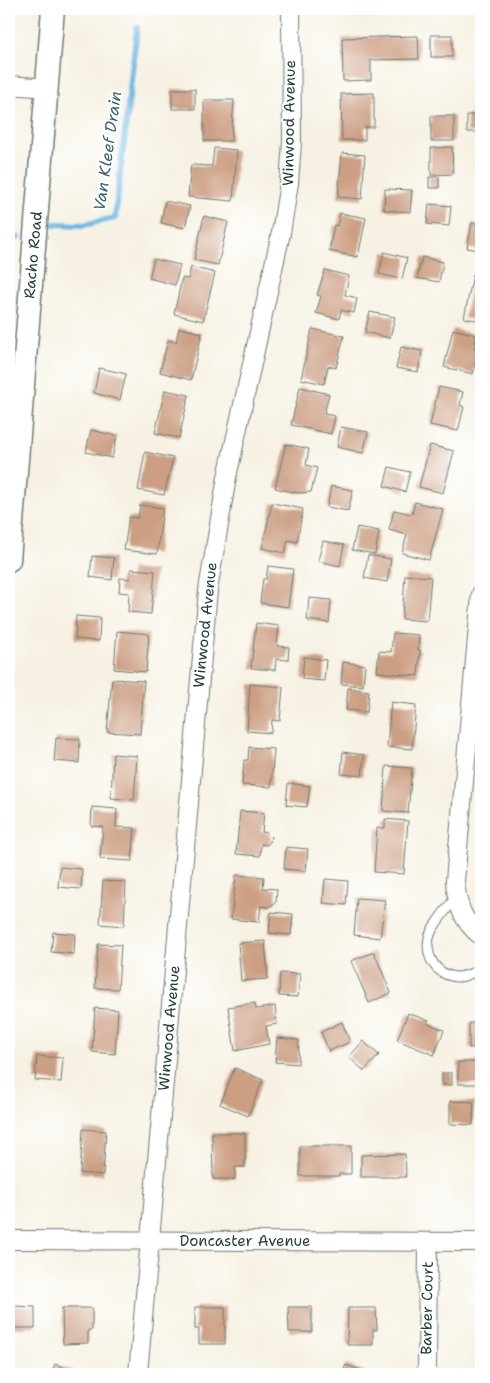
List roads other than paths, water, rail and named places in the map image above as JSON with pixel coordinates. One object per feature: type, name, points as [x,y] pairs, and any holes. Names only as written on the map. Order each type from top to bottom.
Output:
[{"type":"street","name":"Racho Road","points":[[9,554],[15,403],[48,88],[53,9]]},
{"type":"street","name":"Winwood Avenue","points":[[138,1374],[208,590],[226,476],[281,233],[289,183],[292,142],[291,12]]},
{"type":"street","points":[[9,85],[48,88]]},
{"type":"street","points":[[481,594],[477,682],[455,881],[459,907],[468,924],[481,936]]},
{"type":"street","name":"Doncaster Avenue","points":[[9,1240],[481,1242]]},
{"type":"street","name":"Barber Court","points":[[427,1374],[428,1243]]},
{"type":"lane","points":[[456,897],[431,932],[428,950],[429,958],[440,970],[459,977],[481,969]]},
{"type":"waterway","name":"Van Kleef Drain","points":[[54,224],[83,225],[115,218],[137,28]]},
{"type":"waterway","name":"Van Kleef Drain","points":[[9,241],[18,237]]}]
